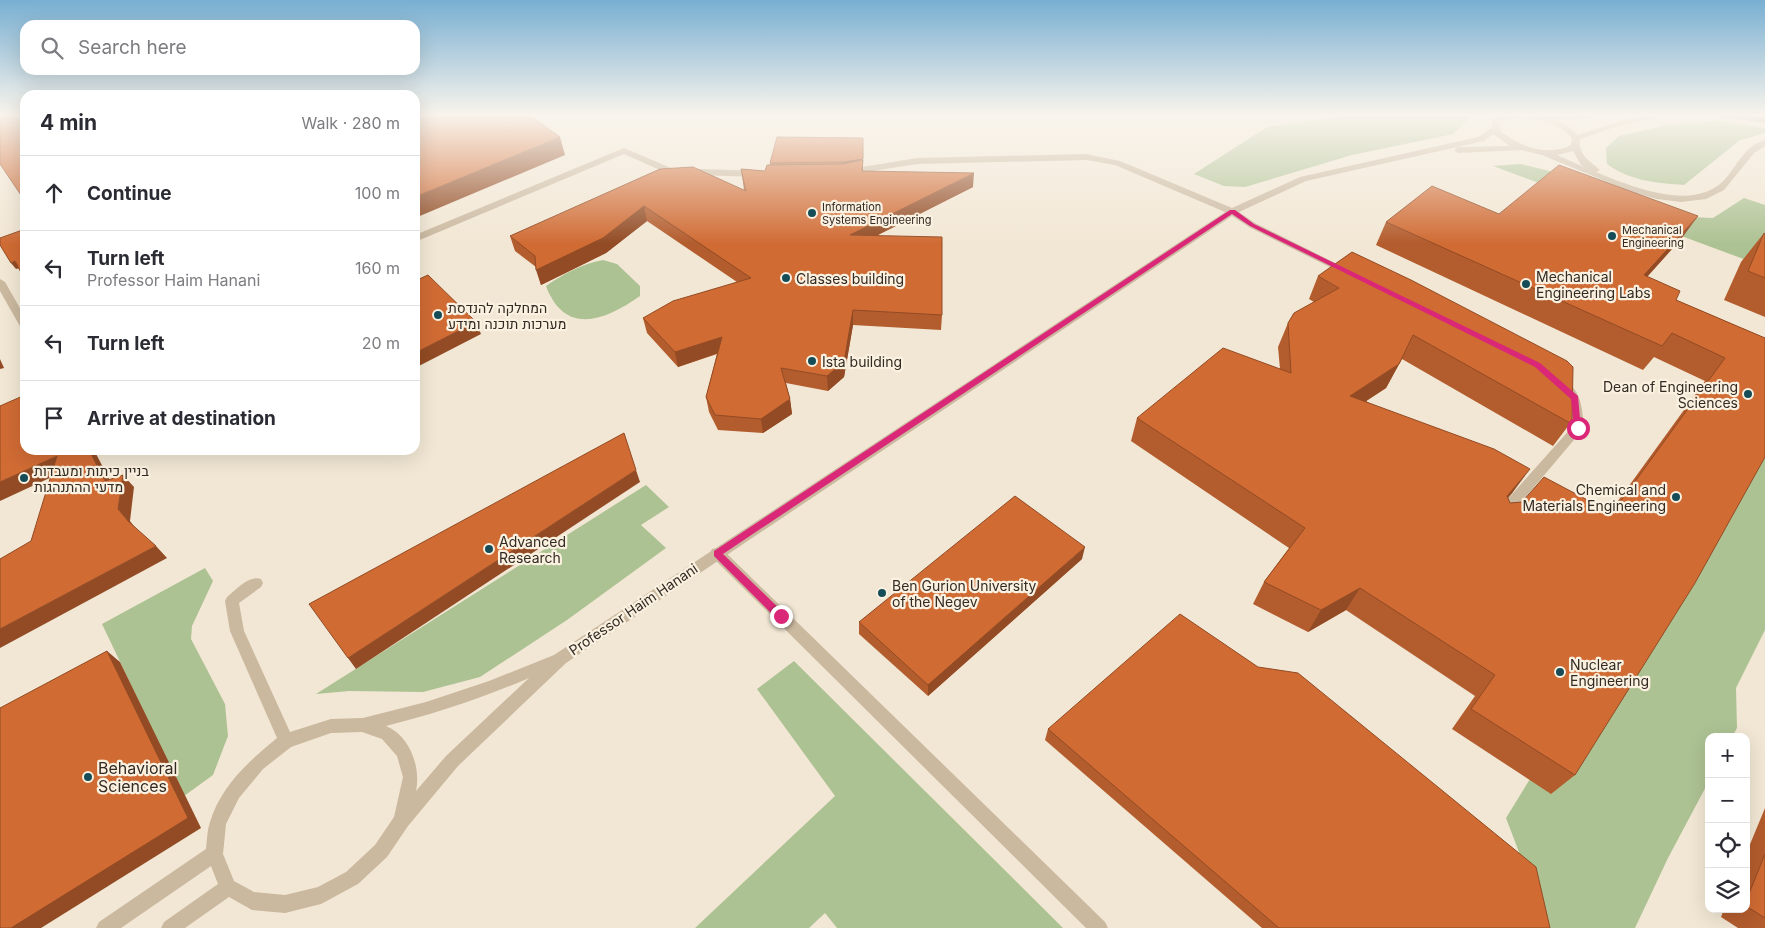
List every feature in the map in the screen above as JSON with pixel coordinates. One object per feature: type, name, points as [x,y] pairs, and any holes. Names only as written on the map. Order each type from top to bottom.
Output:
[{"type":"street","points":[[420,237],[609,157]]},
{"type":"street","points":[[638,157],[669,171],[771,174]]},
{"type":"street","points":[[834,173],[917,160],[1069,157]]},
{"type":"street","points":[[1088,157],[1117,163],[1232,212],[1252,225],[1360,278]]},
{"type":"street","name":"Professor Haim Hanani","points":[[228,887],[252,901],[285,904],[322,894],[352,878],[381,851],[402,820],[452,761],[561,658],[1232,212],[1304,179],[1405,157]]},
{"type":"street","points":[[1555,157],[1625,188],[1656,197],[1682,200],[1703,198],[1722,188],[1746,157]]},
{"type":"street","points":[[1582,157],[1584,162],[1607,179]]},
{"type":"street","points":[[0,282],[20,317]]},
{"type":"street","points":[[1498,520],[1578,428],[1575,398],[1551,376]]},
{"type":"street","points":[[717,553],[1099,928]]},
{"type":"street","points":[[256,583],[232,601],[238,631],[286,741]]},
{"type":"street","name":"Professor Haim Hanani","points":[[362,725],[426,709],[492,687],[561,658]]},
{"type":"street","points":[[170,928],[228,887],[214,854],[218,823],[233,792],[257,764],[286,741],[332,726],[362,725],[387,734],[404,752],[411,776],[402,820]]},
{"type":"street","points":[[105,928],[214,854]]},
{"type":"green space","points":[[1220,157],[1344,157],[1245,187],[1224,186],[1194,174]]},
{"type":"green space","points":[[1607,157],[1718,157],[1684,185],[1634,178],[1607,164]]},
{"type":"green space","points":[[1521,164],[1561,174],[1667,216],[1713,218],[1744,198],[1765,205],[1765,267],[1493,166]]},
{"type":"green space","points":[[603,260],[617,264],[640,286],[640,296],[614,312],[600,317],[575,318],[564,312],[554,302],[546,286],[573,270]]},
{"type":"green space","points":[[1765,397],[1765,630],[1736,688],[1737,728],[1734,733],[1705,733],[1705,789],[1668,858],[1635,928],[1548,928],[1506,818]]},
{"type":"green space","points":[[646,485],[669,507],[641,525],[666,548],[567,620],[480,677],[423,692],[349,691],[316,694]]},
{"type":"green space","points":[[205,568],[213,581],[192,626],[191,639],[225,704],[228,736],[213,775],[184,796],[102,624]]},
{"type":"green space","points":[[794,661],[1063,928],[837,928],[825,913],[809,928],[695,928],[835,796],[757,689]]},
{"type":"building","points":[[0,157],[20,157],[20,194],[0,164]]},
{"type":"building","points":[[420,157],[511,157],[420,195]]},
{"type":"building","points":[[772,157],[863,157],[863,159],[843,162],[770,163]]},
{"type":"building","points":[[863,160],[862,171],[974,173],[850,235],[942,237],[942,315],[853,310],[844,362],[827,376],[781,368],[790,399],[761,419],[715,415],[706,397],[722,337],[675,352],[643,318],[673,301],[751,278],[644,206],[603,238],[536,270],[535,256],[510,236],[660,169],[693,167],[746,191],[741,169],[765,171],[767,165],[843,164]]},
{"type":"building","points":[[1559,165],[1698,216],[1644,275],[1680,291],[1676,300],[1765,338],[1765,457],[1695,583],[1575,775],[1471,709],[1495,675],[1360,588],[1321,610],[1264,582],[1305,528],[1137,418],[1223,348],[1291,373],[1288,323],[1294,313],[1339,288],[1318,276],[1352,252],[1411,280],[1567,361],[1573,367],[1572,421],[1570,423],[1413,335],[1399,364],[1350,396],[1494,449],[1530,469],[1507,496],[1510,503],[1522,502],[1544,477],[1612,513],[1725,358],[1672,333],[1662,346],[1386,222],[1432,186],[1499,214]]},
{"type":"building","points":[[20,231],[20,270],[15,261],[11,263],[0,245],[0,238]]},
{"type":"building","points":[[1765,234],[1765,278],[1748,271]]},
{"type":"building","name":"המחלקה להנדסת מערכות תוכנה ומידע","points":[[428,275],[476,322],[420,350],[420,279]]},
{"type":"building","points":[[20,397],[20,455],[92,455],[105,481],[123,475],[118,509],[128,521],[156,546],[0,629],[0,559],[31,541],[57,456],[0,482],[0,406]]},
{"type":"building","name":"Advanced Research","points":[[624,433],[636,470],[348,658],[309,604]]},
{"type":"building","points":[[1015,496],[1085,547],[928,685],[859,622]]},
{"type":"building","points":[[1180,614],[1258,667],[1298,673],[1536,867],[1550,928],[1279,928],[1048,729]]},
{"type":"building","name":"Behavioral Sciences","points":[[107,651],[188,818],[11,928],[0,928],[0,708]]},
{"type":"building","points":[[1765,854],[1765,918],[1750,909],[1750,891]]},
{"type":"place","name":"Information Systems Engineering","points":[[812,213]]},
{"type":"place","name":"Mechanical Engineering","points":[[1612,236]]},
{"type":"place","name":"Classes building","points":[[786,278]]},
{"type":"place","name":"Mechanical Engineering Labs","points":[[1526,284]]},
{"type":"place","name":"המחלקה להנדסת מערכות תוכנה ומידע","points":[[438,315]]},
{"type":"place","name":"Ista building","points":[[812,361]]},
{"type":"place","name":"Dean of Engineering Sciences","points":[[1748,394]]},
{"type":"place","name":"בניין כיתות ומעבדות מדעי ההתנהגות","points":[[24,478]]},
{"type":"place","name":"Chemical and Materials Engineering","points":[[1676,497]]},
{"type":"place","name":"Advanced Research","points":[[489,549]]},
{"type":"place","name":"Ben Gurion University of the Negev","points":[[882,593]]},
{"type":"place","name":"Nuclear Engineering","points":[[1560,672]]},
{"type":"place","name":"Behavioral Sciences","points":[[88,777]]},
{"type":"route","points":[[781,616],[717,553],[1232,212],[1252,225],[1538,365],[1575,398],[1578,428]]}]
